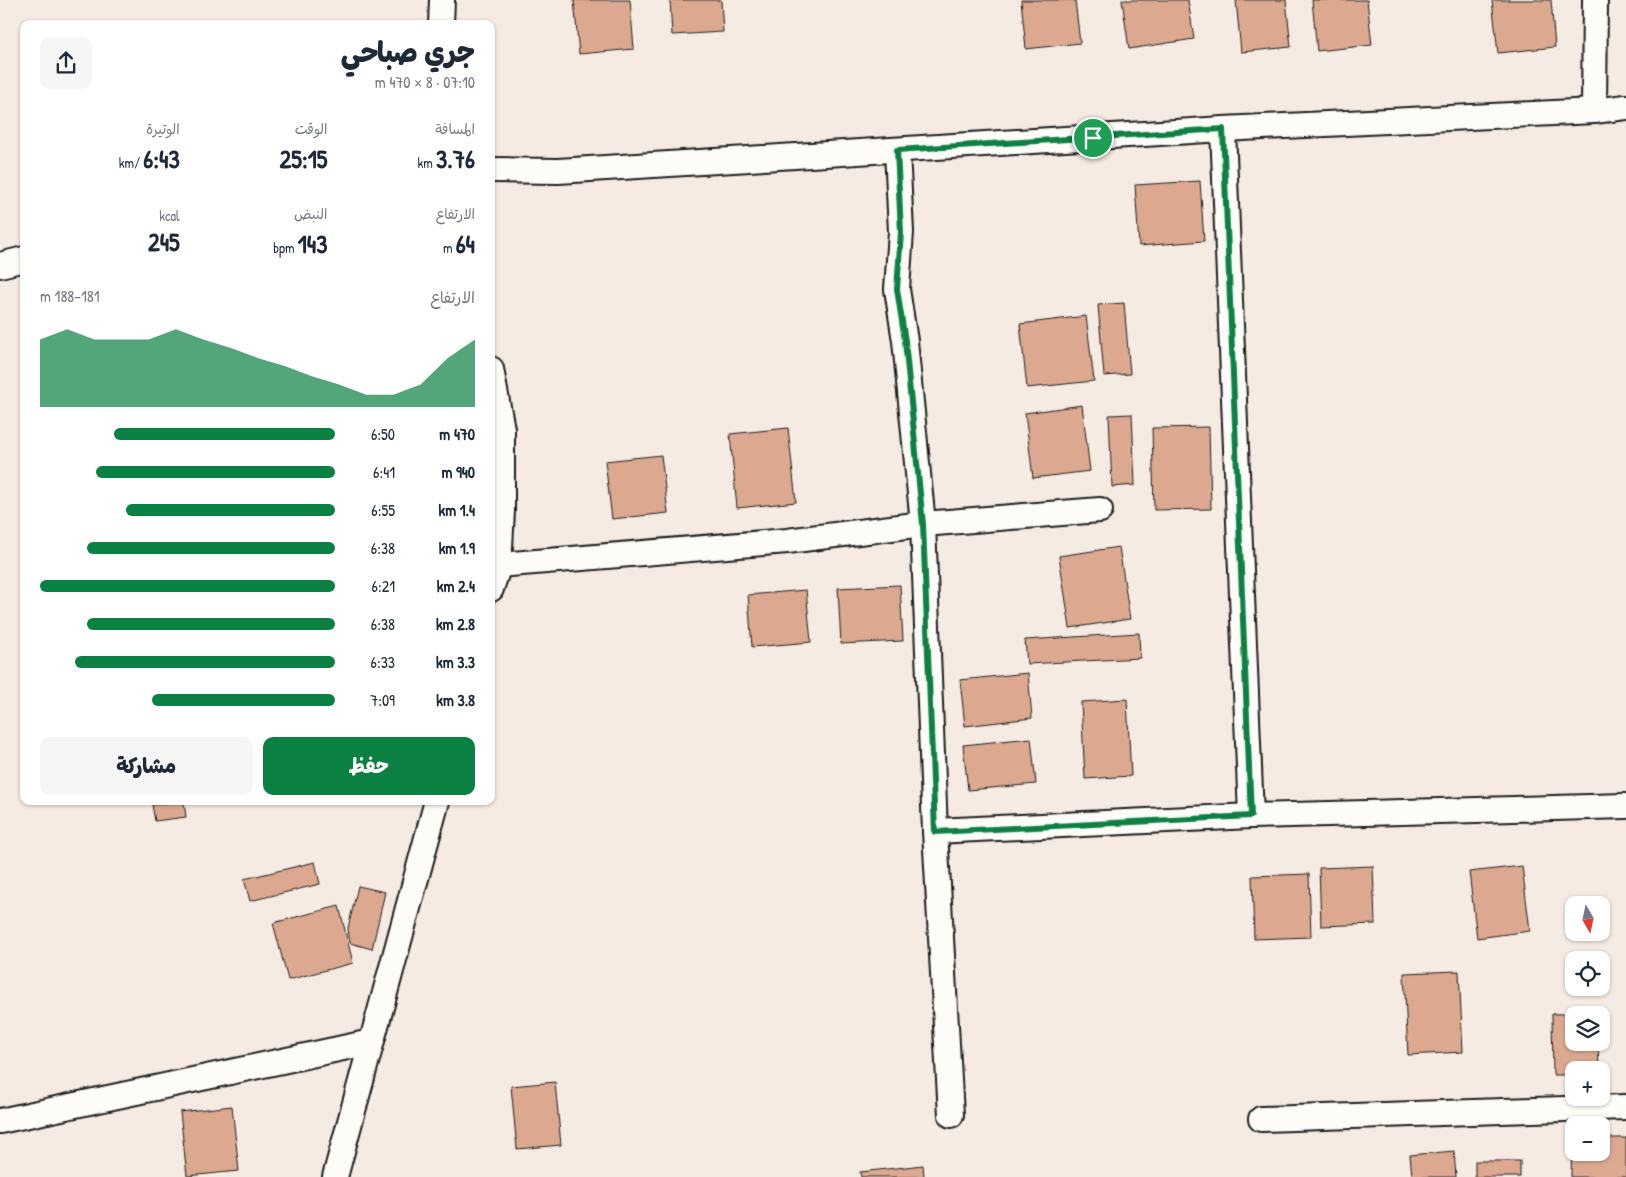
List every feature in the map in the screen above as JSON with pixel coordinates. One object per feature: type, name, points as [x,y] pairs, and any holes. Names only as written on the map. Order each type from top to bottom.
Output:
[{"type":"street","points":[[442,0],[442,20]]},
{"type":"street","points":[[1594,110],[1595,0]]},
{"type":"street","points":[[495,170],[558,171],[1223,129],[1626,107]]},
{"type":"street","points":[[1223,129],[1251,816]]},
{"type":"street","points":[[897,150],[901,232],[897,289],[905,341],[923,524],[935,832],[951,1116]]},
{"type":"street","points":[[0,265],[20,260]]},
{"type":"street","points":[[495,391],[502,429],[502,511],[499,565],[495,577]]},
{"type":"street","points":[[499,565],[558,562],[787,541],[923,524],[1100,510]]},
{"type":"street","points":[[335,1177],[436,805]]},
{"type":"street","points":[[935,832],[1251,816],[1626,806]]},
{"type":"street","points":[[0,1121],[371,1042]]},
{"type":"street","points":[[1261,1119],[1626,1107]]},
{"type":"building","points":[[574,0],[630,0],[634,49],[579,54]]},
{"type":"building","points":[[670,0],[721,0],[723,32],[672,35]]},
{"type":"building","points":[[1021,0],[1075,0],[1080,43],[1026,49]]},
{"type":"building","points":[[1122,0],[1188,0],[1194,39],[1129,49]]},
{"type":"building","points":[[1236,0],[1286,0],[1291,47],[1241,52]]},
{"type":"building","points":[[1312,0],[1367,0],[1372,45],[1317,51]]},
{"type":"building","points":[[1492,0],[1551,0],[1555,47],[1498,53]]},
{"type":"building","points":[[1200,181],[1204,241],[1139,246],[1135,185]]},
{"type":"building","points":[[1124,303],[1130,374],[1104,376],[1098,305]]},
{"type":"building","points":[[1086,316],[1094,381],[1027,388],[1020,324]]},
{"type":"building","points":[[1082,405],[1090,471],[1033,478],[1025,413]]},
{"type":"building","points":[[1132,414],[1135,485],[1112,487],[1109,415]]},
{"type":"building","points":[[1209,427],[1211,509],[1154,510],[1152,428]]},
{"type":"building","points":[[788,428],[796,502],[737,508],[730,434]]},
{"type":"building","points":[[661,455],[668,513],[612,519],[605,461]]},
{"type":"building","points":[[1119,547],[1130,619],[1070,628],[1059,556]]},
{"type":"building","points":[[900,585],[903,641],[841,644],[838,588]]},
{"type":"building","points":[[806,590],[811,642],[752,647],[748,595]]},
{"type":"building","points":[[1139,633],[1140,658],[1027,664],[1025,640]]},
{"type":"building","points":[[1028,673],[1032,718],[965,726],[960,680]]},
{"type":"building","points":[[1127,699],[1131,776],[1085,779],[1081,702]]},
{"type":"building","points":[[1031,738],[1036,784],[968,790],[963,745]]},
{"type":"building","points":[[152,805],[184,805],[186,817],[155,821]]},
{"type":"building","points":[[315,862],[320,884],[250,901],[244,879]]},
{"type":"building","points":[[1373,866],[1375,924],[1321,926],[1319,868]]},
{"type":"building","points":[[1522,866],[1530,931],[1477,938],[1469,872]]},
{"type":"building","points":[[1309,874],[1311,937],[1254,939],[1252,876]]},
{"type":"building","points":[[358,886],[385,892],[372,949],[350,943],[348,928]]},
{"type":"building","points":[[339,906],[353,963],[288,980],[273,923]]},
{"type":"building","points":[[1459,971],[1463,1052],[1408,1055],[1404,973]]},
{"type":"building","points":[[1552,1014],[1565,1014],[1565,1051],[1598,1051],[1599,1061],[1565,1061],[1565,1075],[1553,1075]]},
{"type":"building","points":[[555,1082],[561,1145],[517,1149],[511,1086]]},
{"type":"building","points":[[232,1106],[239,1171],[187,1176],[180,1112]]},
{"type":"building","points":[[1610,1138],[1626,1138],[1626,1177],[1571,1177],[1571,1161],[1610,1161]]},
{"type":"building","points":[[1454,1151],[1456,1177],[1412,1177],[1410,1155]]},
{"type":"building","points":[[1475,1161],[1520,1161],[1520,1177],[1475,1177]]},
{"type":"building","points":[[923,1165],[924,1177],[861,1177],[860,1172]]},
{"type":"route","points":[[1223,129],[1251,816],[935,832],[923,524],[905,341],[897,289],[901,232],[897,150],[1093,138],[1223,129]]}]
